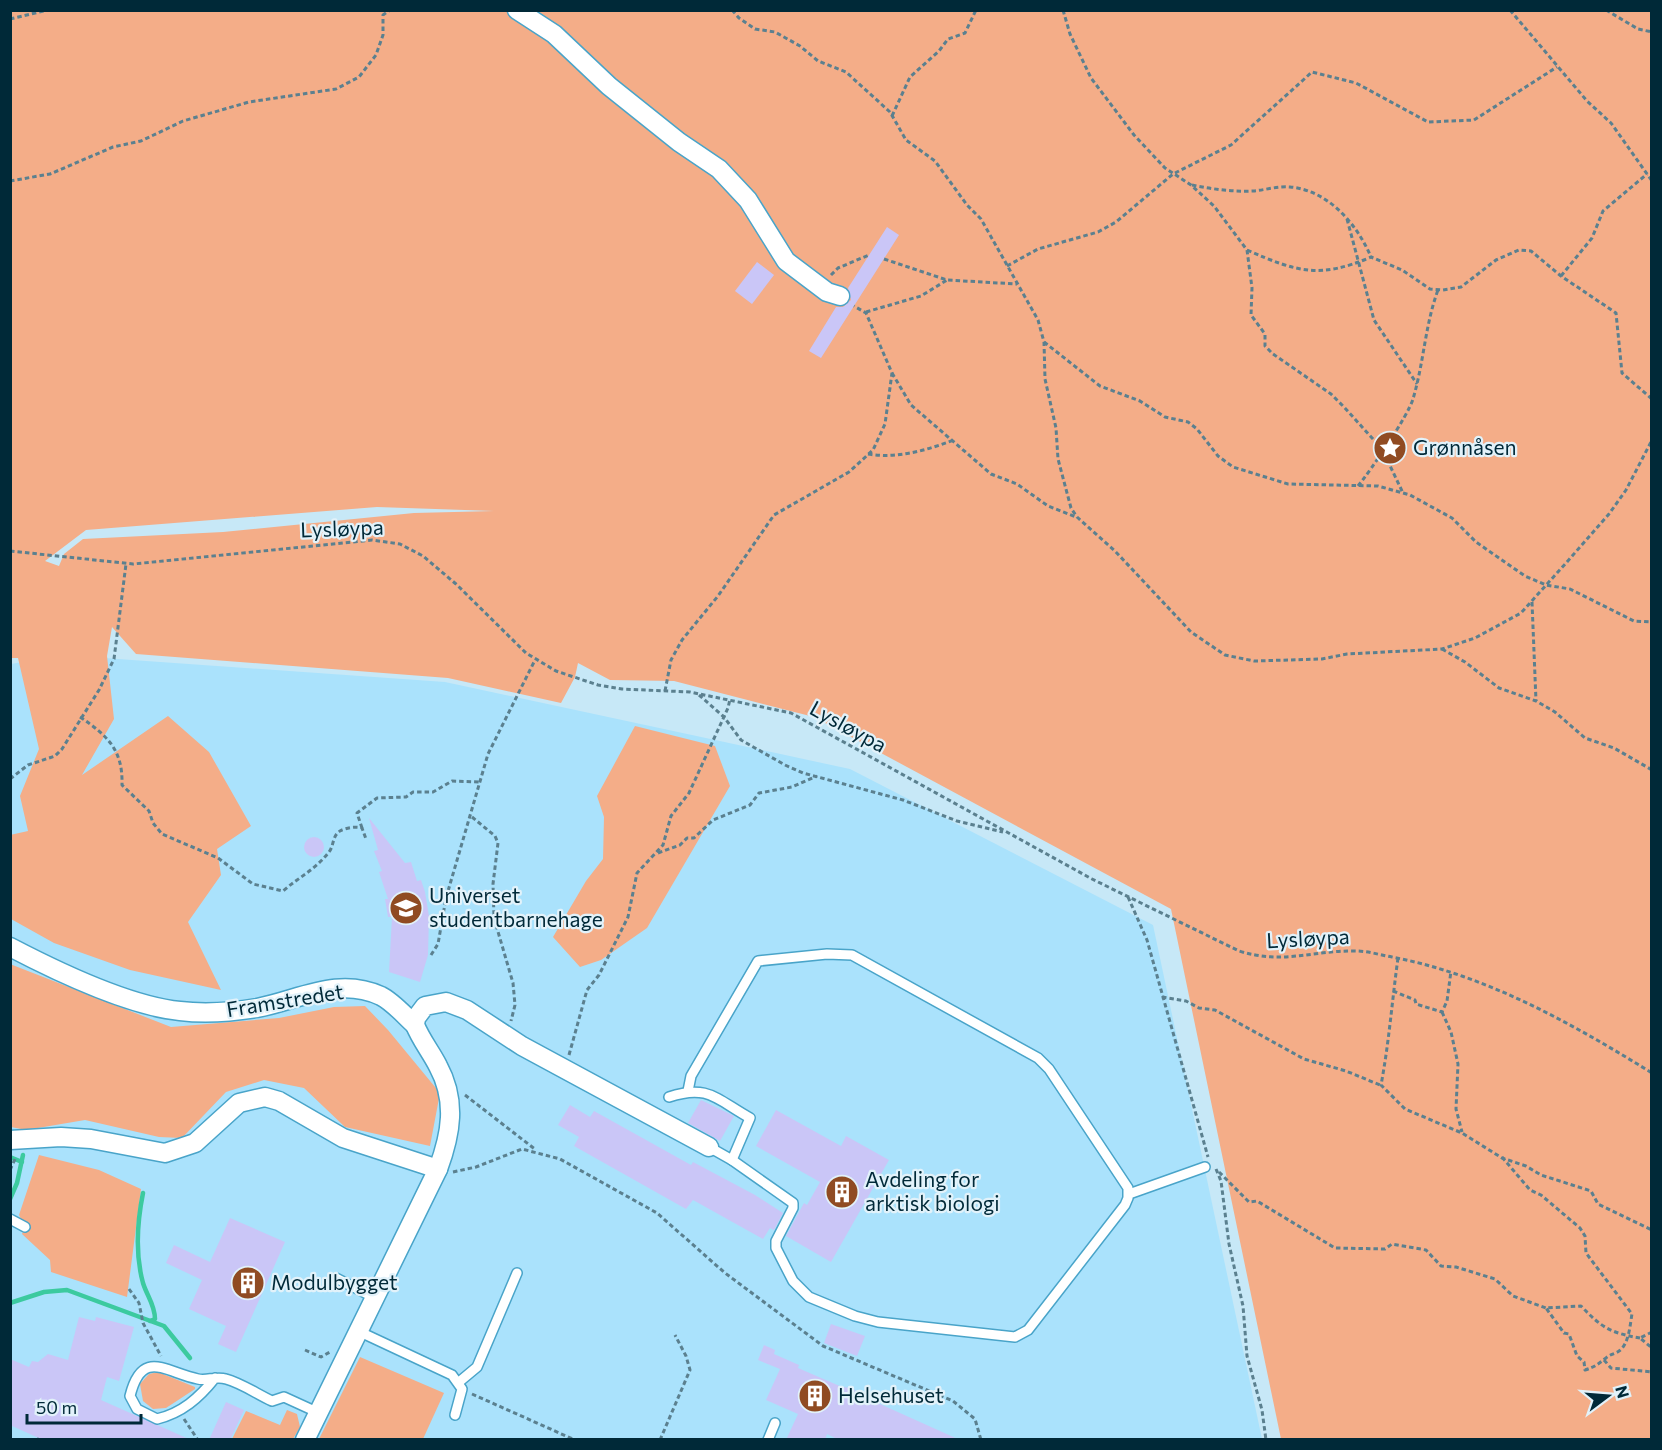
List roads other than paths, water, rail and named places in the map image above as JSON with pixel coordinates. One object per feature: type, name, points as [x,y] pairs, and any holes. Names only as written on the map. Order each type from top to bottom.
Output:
[{"type":"street","points":[[517,10],[554,34],[609,86],[679,142],[719,169],[748,200],[786,261],[820,286],[847,301]]},
{"type":"street","name":"Framstredet","points":[[10,947],[91,984],[158,1008],[180,1011],[258,1008],[317,991],[346,989],[383,997],[416,1025],[442,1075],[449,1096],[451,1121],[449,1137],[438,1169],[373,1297],[305,1440]]},
{"type":"street","points":[[416,1025],[416,1018],[425,1006],[446,1002],[467,1010],[563,1069],[709,1147]]},
{"type":"street","points":[[14,1148],[62,1137],[91,1138],[165,1153],[195,1143],[239,1103],[265,1097],[279,1101],[343,1138],[438,1169]]},
{"type":"lane","points":[[688,1091],[691,1076],[758,961],[826,954],[852,955],[1038,1058],[1049,1069],[1128,1188],[1129,1194],[1125,1205],[1028,1330],[1015,1337],[991,1336],[870,1321],[809,1297],[793,1281],[776,1248],[776,1241],[793,1208],[793,1203],[732,1160],[709,1147]]},
{"type":"lane","points":[[669,1097],[688,1091],[701,1090],[750,1118],[732,1160]]},
{"type":"lane","points":[[1129,1194],[1205,1167]]},
{"type":"lane","points":[[10,1219],[25,1227]]},
{"type":"lane","points":[[455,1415],[460,1385],[477,1368],[516,1273]]},
{"type":"lane","points":[[336,1278],[373,1297]]},
{"type":"lane","points":[[358,1331],[443,1369],[460,1385]]},
{"type":"lane","points":[[215,1378],[203,1393],[179,1412],[156,1419],[137,1409],[130,1396],[134,1378],[146,1368],[157,1365],[200,1380],[215,1378],[225,1379],[272,1401],[284,1397],[319,1413]]},
{"type":"lane","points":[[768,1440],[775,1423]]},
{"type":"waterway","points":[[10,1199],[17,1183],[23,1155]]},
{"type":"waterway","points":[[10,1157],[22,1162]]},
{"type":"waterway","points":[[143,1193],[138,1227],[138,1250],[140,1272],[155,1314],[155,1319],[150,1321]]},
{"type":"waterway","points":[[10,1303],[44,1292],[67,1290],[164,1326],[190,1358]]},
{"type":"place","name":"Grønnåsen","points":[[1390,448]]},
{"type":"place","name":"Universet studentbarnehage","points":[[406,908]]},
{"type":"place","name":"Avdeling for arktisk biologi","points":[[842,1192]]},
{"type":"place","name":"Modulbygget","points":[[248,1283]]},
{"type":"place","name":"Helsehuset","points":[[815,1396]]}]
